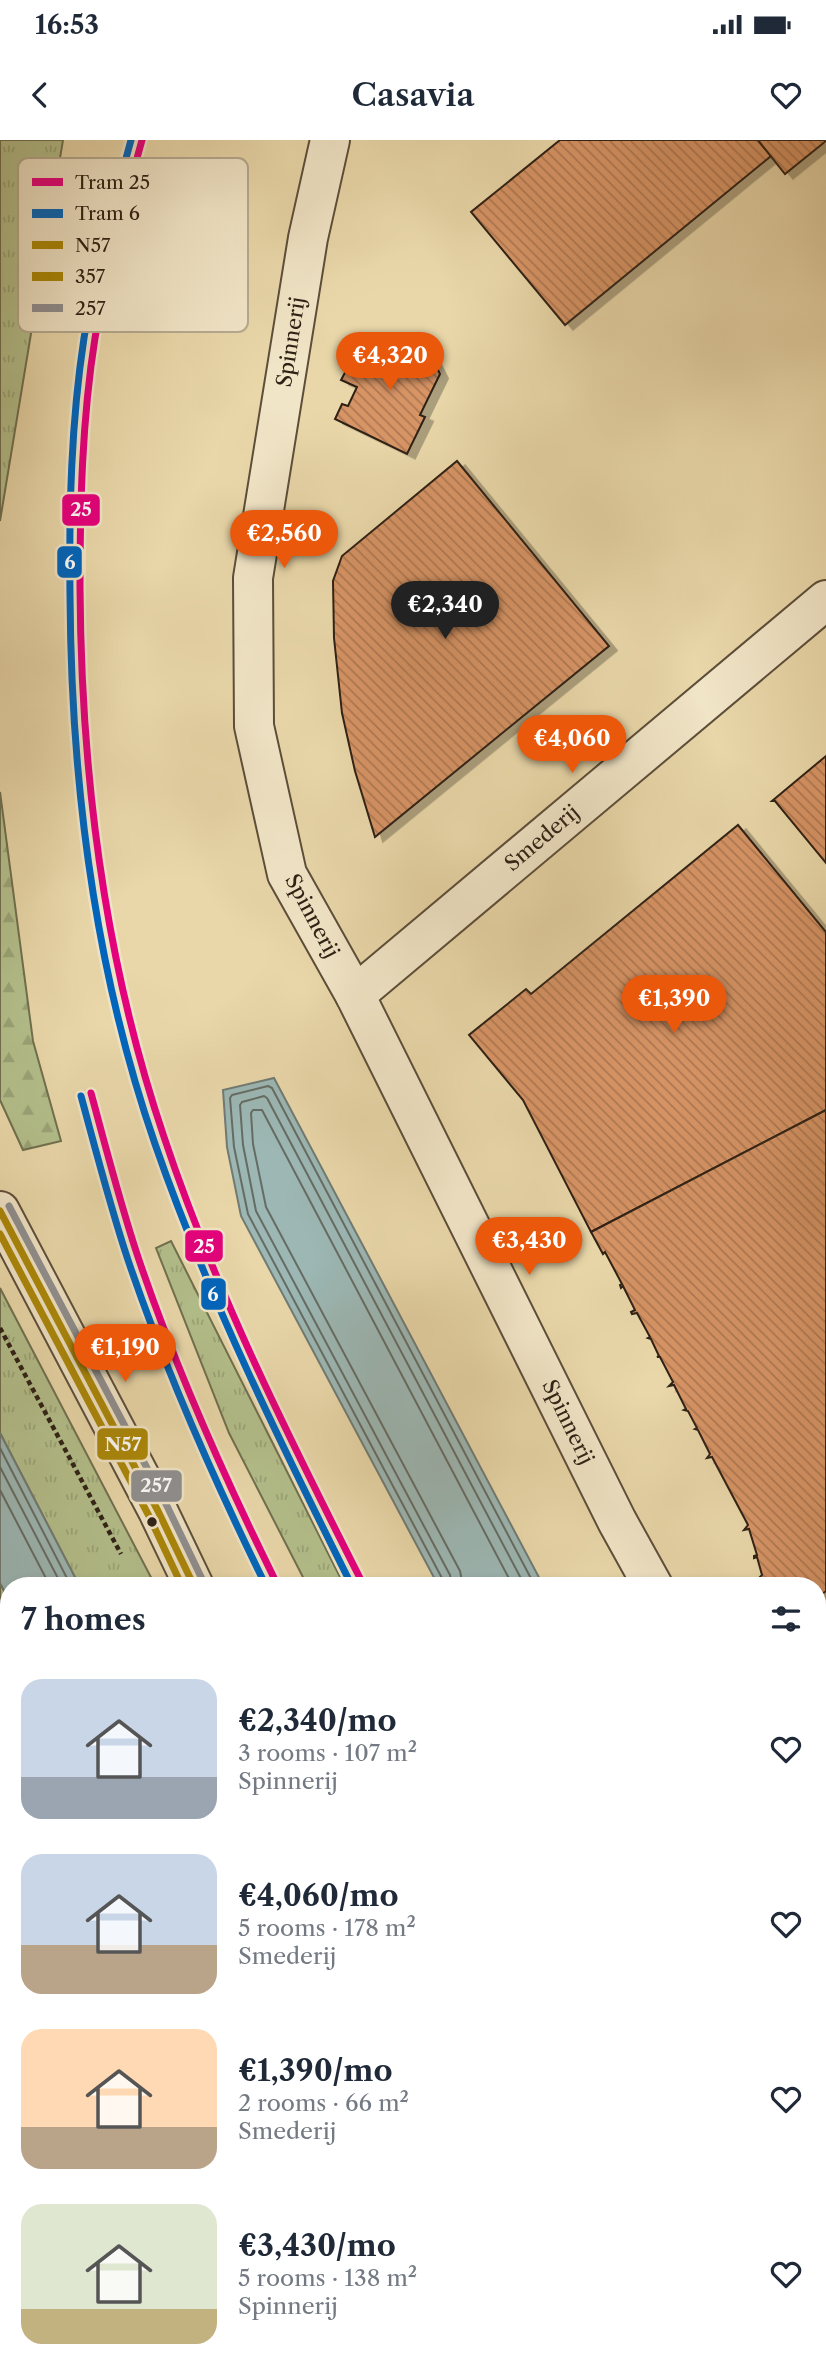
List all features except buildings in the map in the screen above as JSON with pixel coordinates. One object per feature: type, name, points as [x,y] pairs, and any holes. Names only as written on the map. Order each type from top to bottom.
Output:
[{"type":"street","name":"Spinnerij","points":[[330,140],[308,237],[253,578],[254,726],[287,874],[355,995],[611,1509],[648,1577]]},
{"type":"street","name":"Smederij","points":[[355,995],[826,600]]},
{"type":"street","points":[[0,1211],[158,1511],[190,1577]]},
{"type":"path","points":[[0,1328],[124,1558]]},
{"type":"green space","points":[[0,140],[63,140],[60,158],[18,158],[18,332],[31,332],[0,521]]},
{"type":"green space","points":[[0,792],[33,1041],[61,1141],[23,1150],[0,1100]]},
{"type":"green space","points":[[171,1241],[340,1577],[303,1577],[229,1433],[156,1248]]},
{"type":"green space","points":[[0,1288],[151,1577],[75,1577],[0,1433]]},
{"type":"water","points":[[274,1078],[539,1577],[434,1577],[241,1216],[227,1147],[223,1090]]},
{"type":"water","points":[[0,1433],[75,1577],[0,1577]]},
{"type":"tram line","name":"6","points":[[126,158],[131,140]]},
{"type":"tram line","name":"25","points":[[137,158],[142,140]]},
{"type":"tram line","name":"6","points":[[85,332],[76,402],[72,466],[71,665],[81,804],[90,873],[116,1010],[155,1144],[198,1257],[246,1368],[348,1577]]},
{"type":"tram line","name":"25","points":[[96,332],[87,400],[83,462],[81,657],[91,797],[111,934],[143,1070],[184,1195],[256,1365],[360,1577]]},
{"type":"tram line","name":"25","points":[[91,1093],[131,1237],[168,1341],[220,1465],[274,1577]]},
{"type":"tram line","name":"6","points":[[81,1096],[121,1240],[158,1343],[210,1466],[262,1577]]},
{"type":"transit line","name":"257","points":[[9,1206],[167,1506],[201,1577]]},
{"type":"transit line","name":"N57","points":[[0,1211],[158,1511],[190,1577]]},
{"type":"transit line","name":"357","points":[[0,1234],[149,1516],[178,1577]]}]
